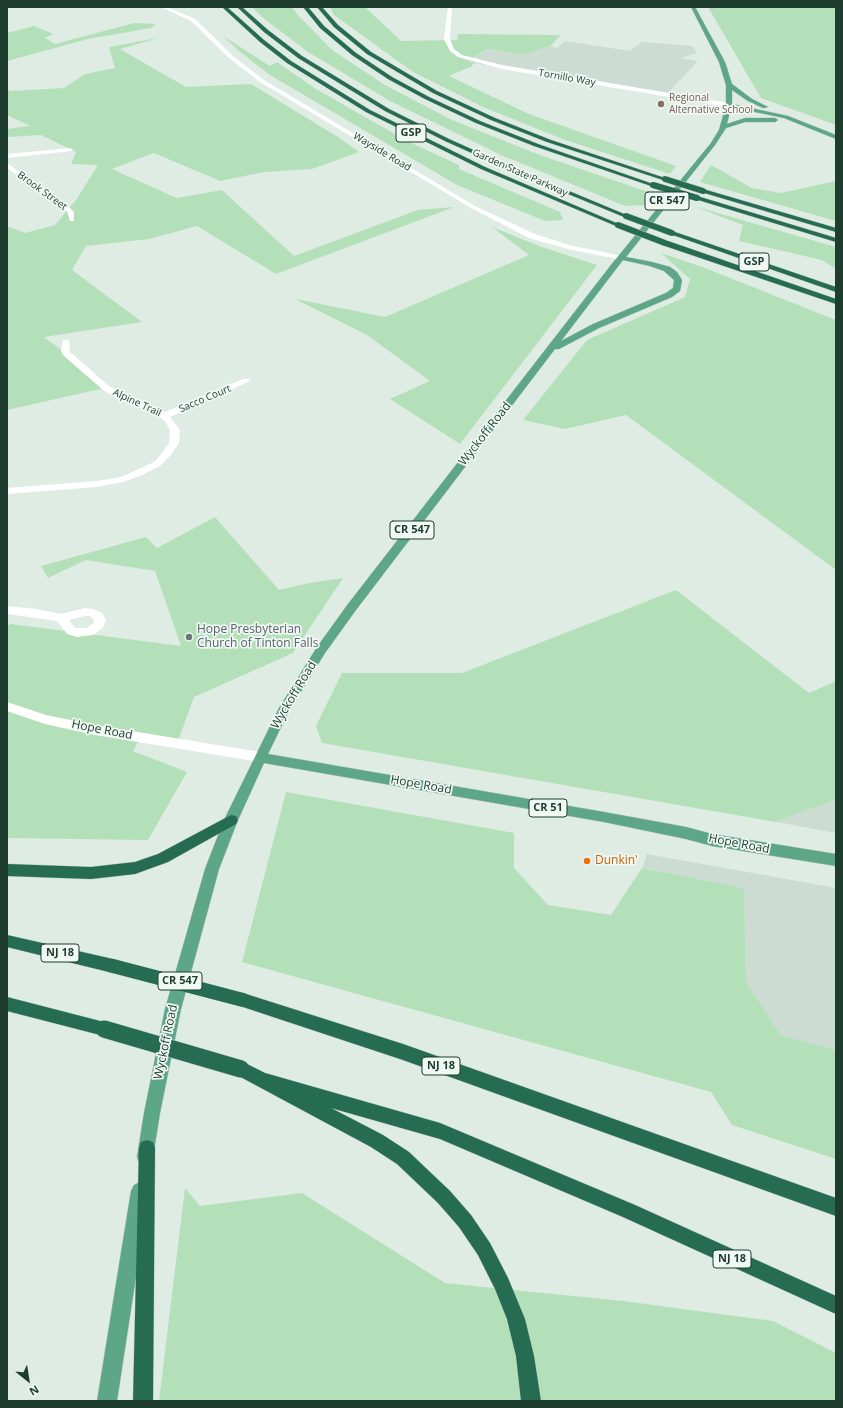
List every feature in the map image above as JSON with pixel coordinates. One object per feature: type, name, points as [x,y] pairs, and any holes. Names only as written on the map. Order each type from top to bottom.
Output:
[{"type":"highway","name":"Garden State Parkway","points":[[224,7],[248,30],[289,62],[341,95],[374,114],[483,168],[664,243],[836,302]]},
{"type":"highway","name":"Garden State Parkway","points":[[239,7],[266,31],[300,57],[388,110],[447,140],[507,168],[626,216],[836,290]]},
{"type":"highway","points":[[305,7],[322,27],[354,54],[390,78],[427,98],[478,122],[536,145],[653,185],[836,240]]},
{"type":"highway","points":[[319,7],[336,26],[360,46],[393,68],[435,92],[486,116],[549,141],[665,179],[836,230]]},
{"type":"highway","points":[[7,870],[91,873],[136,868],[163,858],[231,820]]},
{"type":"highway","name":"NJ 18","points":[[7,941],[114,966],[243,1000],[403,1052],[836,1207]]},
{"type":"highway","name":"NJ 18","points":[[7,1004],[104,1029],[241,1068],[265,1081],[440,1131],[628,1211],[836,1305]]},
{"type":"highway","points":[[265,1081],[377,1141],[403,1158],[444,1197],[465,1222],[484,1249],[502,1284],[516,1319],[525,1356],[531,1401]]},
{"type":"highway","points":[[143,1401],[147,1148]]},
{"type":"main road","name":"CR 547","points":[[693,7],[722,62],[729,85],[729,105]]},
{"type":"main road","points":[[729,85],[750,100],[786,117],[836,137]]},
{"type":"main road","name":"Wyckoff Road","points":[[107,1401],[147,1148],[173,1009],[212,869],[231,820],[260,757],[283,711],[326,644],[484,435],[713,144],[723,127],[729,105]]},
{"type":"main road","points":[[729,105],[786,117]]},
{"type":"main road","points":[[723,127],[745,120],[759,119],[798,122]]},
{"type":"main road","points":[[552,349],[596,326],[669,295],[677,289],[678,280],[674,274],[667,269],[652,264],[622,258]]},
{"type":"main road","name":"Hope Road","points":[[260,757],[604,817],[720,841],[836,860]]},
{"type":"street","name":"Wayside Road","points":[[163,7],[193,20],[231,57],[262,81],[498,220],[532,236],[554,243],[622,258]]},
{"type":"street","name":"Tornillo Way","points":[[450,7],[447,39],[452,50],[460,56],[502,67],[729,105]]},
{"type":"street","points":[[7,156],[70,150]]},
{"type":"street","name":"Brook Street","points":[[7,165],[70,210],[72,220]]},
{"type":"street","name":"Alpine Trail","points":[[7,491],[110,482],[137,474],[150,468],[167,454],[174,443],[175,430],[173,425],[164,416],[106,388],[67,354],[65,351],[66,342]]},
{"type":"street","name":"Sacco Court","points":[[164,416],[246,381]]},
{"type":"street","points":[[7,610],[36,613],[61,618]]},
{"type":"street","name":"Hope Road","points":[[7,706],[45,719],[95,730],[260,757]]},
{"type":"shaded area","points":[[565,41],[630,51],[642,42],[692,46],[697,53],[681,58],[698,61],[666,95],[468,62],[487,49],[522,55],[550,46],[557,48]]},
{"type":"shaded area","points":[[836,799],[836,833],[776,822],[824,803]]},
{"type":"shaded area","points":[[647,854],[836,888],[836,1050],[781,1035],[746,982],[744,888],[642,868]]},
{"type":"green space","points":[[252,7],[292,7],[332,50],[385,85],[452,120],[537,154],[654,194],[645,205],[625,206],[501,155],[390,101],[308,52],[262,17]]},
{"type":"green space","points":[[330,7],[365,7],[401,41],[457,40],[458,34],[561,35],[550,46],[522,55],[487,49],[468,61],[474,63],[472,66],[449,76],[529,114],[676,166],[670,174],[565,140],[483,107],[413,72],[334,15]]},
{"type":"green space","points":[[708,7],[836,7],[836,125],[761,98]]},
{"type":"green space","points":[[134,23],[156,24],[151,28],[88,39],[7,61],[7,33],[34,26],[53,34],[45,38],[55,44]]},
{"type":"green space","points":[[223,36],[270,66],[277,62],[316,89],[407,141],[459,165],[459,169],[560,212],[563,220],[545,221],[457,185],[270,75],[239,51]]},
{"type":"green space","points":[[158,38],[120,49],[186,87],[251,84],[338,137],[359,152],[312,169],[264,172],[220,181],[154,153],[112,169],[177,198],[222,190],[294,256],[418,210],[454,207],[276,274],[197,226],[149,239],[86,246],[72,270],[142,322],[44,337],[109,387],[7,410],[7,246],[9,244],[7,242],[7,226],[25,233],[55,225],[76,200],[98,165],[71,164],[76,152],[41,135],[7,137],[7,129],[30,126],[7,115],[7,88],[10,91],[64,88],[85,74],[115,68],[109,47]]},
{"type":"green space","points":[[711,165],[752,188],[781,193],[836,181],[836,221],[700,182]]},
{"type":"green space","points":[[693,206],[836,247],[836,269],[822,260],[739,241],[743,225]]},
{"type":"green space","points":[[492,227],[542,247],[597,265],[460,444],[390,399],[430,381],[367,335],[295,299],[385,317],[529,255]]},
{"type":"green space","points":[[661,253],[705,268],[836,320],[836,570],[626,415],[565,429],[523,420],[587,340],[685,297],[690,279]]},
{"type":"green space","points":[[215,517],[279,590],[309,583],[343,578],[293,653],[194,697],[178,741],[141,737],[133,751],[187,772],[148,840],[7,838],[7,626],[11,624],[181,646],[155,571],[86,560],[48,578],[41,566],[146,537],[157,548]]},
{"type":"green space","points":[[676,590],[809,693],[836,681],[836,799],[776,822],[322,743],[316,726],[342,673],[462,673]]},
{"type":"green space","points":[[286,792],[514,833],[514,868],[548,905],[611,915],[642,868],[744,888],[746,982],[781,1035],[836,1050],[836,1159],[732,1125],[711,1092],[242,962]]},
{"type":"green space","points":[[185,1188],[200,1206],[302,1193],[445,1283],[623,1301],[773,1321],[836,1353],[836,1401],[159,1401]]},
{"type":"place","name":"Regional Alternative School","points":[[661,104]]},
{"type":"place","name":"Hope Presbyterian Church of Tinton Falls","points":[[189,637]]},
{"type":"place","name":"Dunkin'","points":[[587,861]]}]
